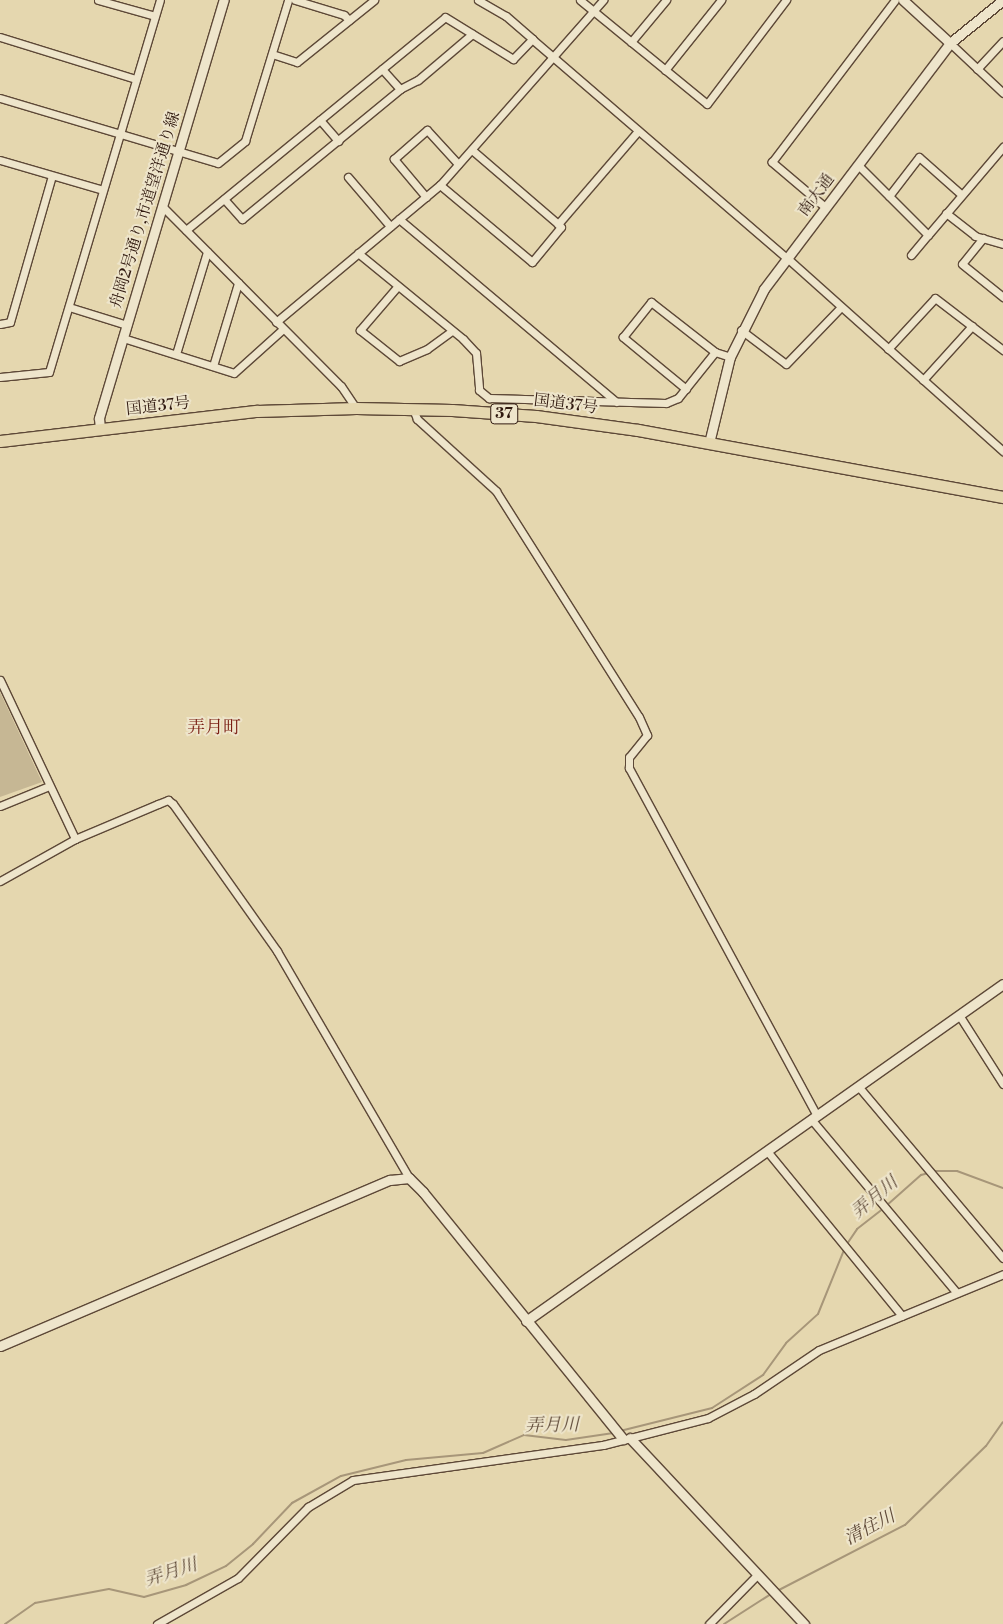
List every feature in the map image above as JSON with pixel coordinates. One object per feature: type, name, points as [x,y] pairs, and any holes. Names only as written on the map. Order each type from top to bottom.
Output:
[{"type":"highway","name":"国道37号","points":[[0,441],[257,411],[356,408],[413,409],[536,416],[709,443],[1003,497]]},
{"type":"street","points":[[102,0],[155,16]]},
{"type":"street","points":[[0,377],[49,372],[160,0]]},
{"type":"street","name":"舟岡2号通り,市道望洋通り線","points":[[100,429],[99,418],[224,0]]},
{"type":"street","points":[[0,98],[218,164],[245,141],[288,0]]},
{"type":"street","points":[[295,0],[344,15],[349,20]]},
{"type":"street","points":[[272,54],[297,62],[374,0]]},
{"type":"street","points":[[478,0],[506,16],[787,258],[1003,451]]},
{"type":"street","points":[[580,0],[707,104],[786,0]]},
{"type":"street","points":[[276,322],[440,185],[554,58],[603,0]]},
{"type":"street","points":[[631,42],[666,0]]},
{"type":"street","points":[[665,70],[721,0]]},
{"type":"street","points":[[826,207],[772,162],[895,0]]},
{"type":"street","points":[[903,0],[1003,94]]},
{"type":"street","name":"南大通","points":[[709,443],[730,357],[755,302],[950,43],[1003,0]]},
{"type":"street","points":[[186,230],[445,17],[513,59],[532,39]]},
{"type":"street","points":[[224,199],[242,219],[400,89],[418,80],[472,34]]},
{"type":"street","points":[[0,37],[136,79]]},
{"type":"street","points":[[977,70],[1003,41]]},
{"type":"street","points":[[382,69],[400,89]]},
{"type":"street","points":[[320,120],[338,141]]},
{"type":"street","points":[[426,197],[394,159],[427,130],[458,164]]},
{"type":"street","points":[[558,224],[638,131]]},
{"type":"street","points":[[911,255],[1003,147]]},
{"type":"street","points":[[440,185],[532,262],[561,227],[472,150]]},
{"type":"street","points":[[889,196],[920,157],[962,195]]},
{"type":"street","points":[[0,162],[103,190]]},
{"type":"street","points":[[858,165],[928,235]]},
{"type":"street","points":[[0,324],[10,322],[52,176]]},
{"type":"street","points":[[348,177],[390,226]]},
{"type":"street","points":[[162,206],[340,386],[356,408]]},
{"type":"street","points":[[946,213],[975,236],[1003,244]]},
{"type":"street","points":[[399,219],[616,402]]},
{"type":"street","points":[[983,238],[962,264],[1003,297]]},
{"type":"street","points":[[176,354],[207,252]]},
{"type":"street","points":[[358,253],[452,331],[476,354],[480,390],[489,398],[666,403],[678,398],[715,352]]},
{"type":"street","points":[[213,366],[238,284]]},
{"type":"street","points":[[397,287],[360,330],[376,343],[402,362],[452,331]]},
{"type":"street","points":[[888,349],[935,298],[1003,350]]},
{"type":"street","points":[[686,389],[623,337],[651,302],[715,352],[730,357]]},
{"type":"street","points":[[69,307],[127,325]]},
{"type":"street","points":[[741,330],[786,364],[841,307]]},
{"type":"street","points":[[923,380],[972,326]]},
{"type":"street","points":[[123,338],[234,373],[283,329]]},
{"type":"street","points":[[413,409],[417,419],[496,491],[639,717],[647,735],[629,757],[629,768],[814,1117],[884,1207],[957,1293]]},
{"type":"street","points":[[0,680],[75,839]]},
{"type":"street","points":[[0,806],[49,786]]},
{"type":"street","points":[[0,881],[75,839],[168,800],[181,810],[277,951],[409,1178],[423,1192],[526,1320],[626,1438],[804,1624]]},
{"type":"street","points":[[526,1320],[1003,984]]},
{"type":"street","points":[[959,1015],[1003,1084]]},
{"type":"street","points":[[858,1086],[1003,1258]]},
{"type":"street","points":[[767,1151],[902,1316]]},
{"type":"street","points":[[0,1346],[390,1180],[409,1178]]},
{"type":"street","points":[[157,1624],[238,1578],[308,1507],[353,1480],[603,1445],[708,1418],[728,1410],[819,1350],[1003,1274]]},
{"type":"street","points":[[709,1624],[757,1575]]},
{"type":"shaded area","points":[[0,692],[42,782],[0,797]]},
{"type":"waterway","name":"弄月川","points":[[934,1171],[957,1171],[1003,1188]]},
{"type":"waterway","name":"弄月川","points":[[886,1206],[921,1175],[929,1173]]},
{"type":"waterway","name":"弄月川","points":[[847,1244],[857,1229],[883,1209]]},
{"type":"waterway","name":"弄月川","points":[[620,1431],[712,1408],[763,1375],[786,1343],[818,1314],[844,1250]]},
{"type":"waterway","name":"清住川","points":[[777,1591],[905,1525],[986,1446],[1003,1422]]},
{"type":"waterway","name":"弄月川","points":[[5,1624],[35,1603],[109,1589],[144,1597],[186,1585],[226,1566],[253,1544],[292,1503],[341,1476],[406,1460],[483,1453],[524,1435],[566,1440],[613,1433]]},
{"type":"waterway","name":"清住川","points":[[724,1624],[771,1594]]},
{"type":"district","name":"弄月町","points":[[214,728]]}]
